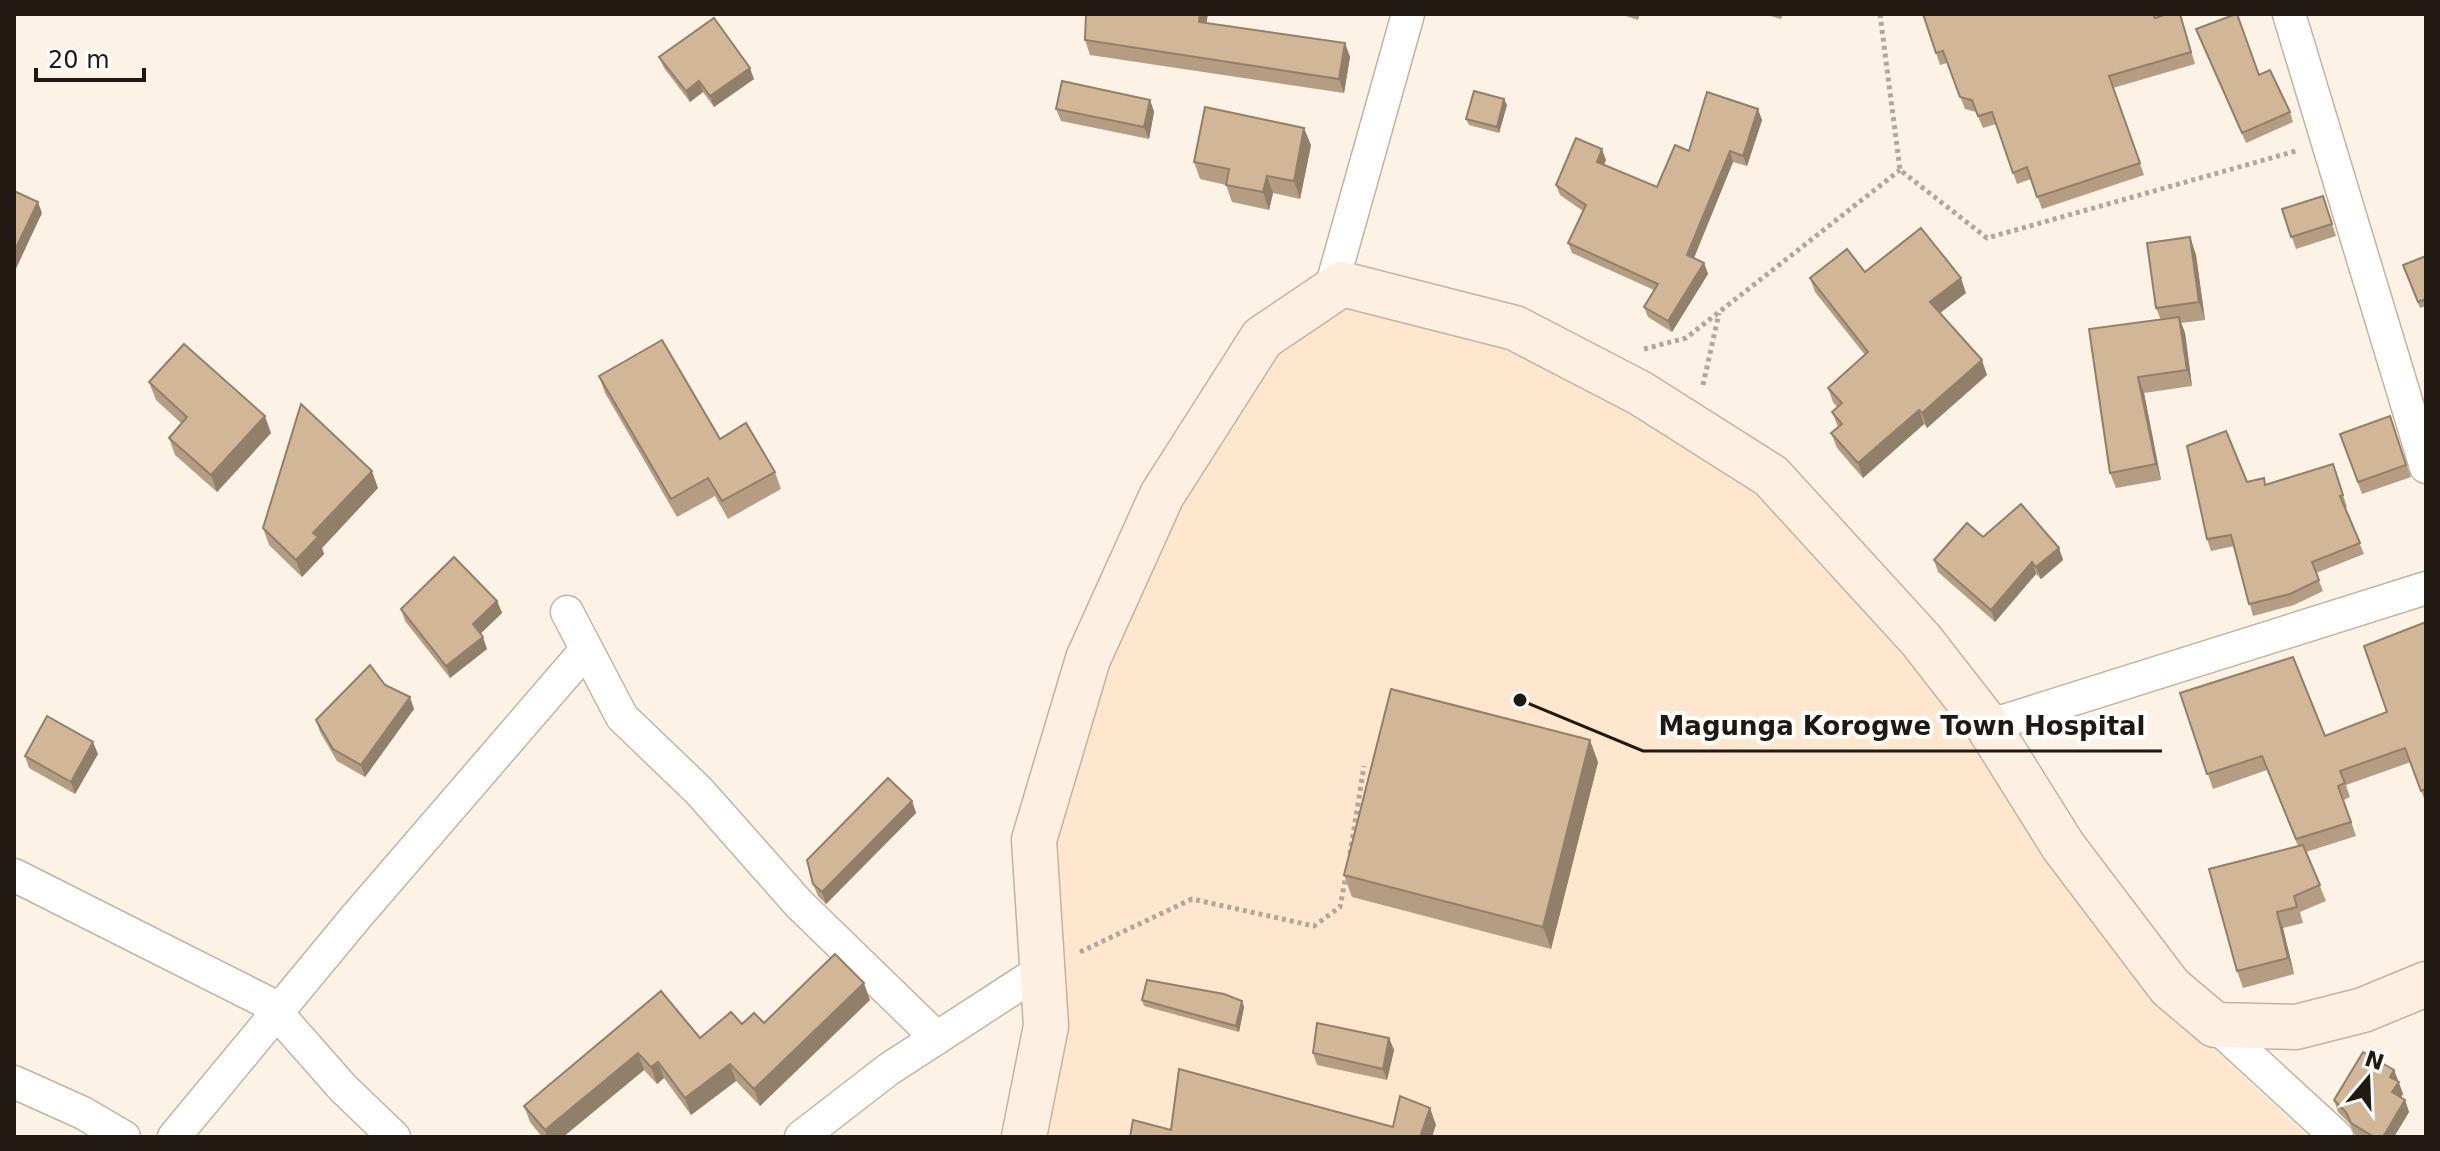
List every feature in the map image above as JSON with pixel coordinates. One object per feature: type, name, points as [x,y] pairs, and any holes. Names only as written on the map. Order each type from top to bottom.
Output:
[{"type":"street","points":[[1408,14],[1333,281],[1515,328],[1640,393],[1771,476],[1921,640],[1988,726],[2081,870],[2170,987],[2337,1137]]},
{"type":"street","points":[[2289,14],[2426,467]]},
{"type":"street","points":[[1024,1137],[1046,1026],[1034,840],[1088,659],[1162,495],[1262,338],[1342,284]]},
{"type":"street","points":[[1988,726],[2426,588]]},
{"type":"street","points":[[567,612],[622,717],[699,791],[799,904],[937,1038]]},
{"type":"street","points":[[174,1137],[586,650]]},
{"type":"street","points":[[14,875],[268,1003],[343,1088],[394,1137]]},
{"type":"street","points":[[801,1137],[889,1069],[1043,969]]},
{"type":"street","points":[[2215,1025],[2296,1027],[2363,1010],[2426,984]]},
{"type":"street","points":[[14,1082],[83,1113],[124,1137]]},
{"type":"path","points":[[1880,14],[1900,170],[1987,238],[2328,142]]},
{"type":"path","points":[[1643,349],[1686,338],[1900,170]]},
{"type":"path","points":[[1694,427],[1719,312]]},
{"type":"path","points":[[1043,969],[1192,899],[1314,926],[1340,907],[1364,766]]},
{"type":"shaded area","points":[[1345,301],[1509,343],[1632,406],[1761,488],[1909,650],[2158,998],[2309,1137],[1041,1137],[1051,842],[1103,665],[1177,503],[1274,349]]},
{"type":"building","points":[[1086,14],[1200,14],[1199,22],[1345,43],[1339,79],[1085,40]]},
{"type":"building","points":[[1923,14],[2153,14],[2155,18],[2180,14],[2191,52],[2109,76],[2140,163],[2037,197],[2027,167],[2013,173],[1992,112],[1978,116],[1972,100],[1960,97],[1943,51],[1936,53]]},
{"type":"building","points":[[2237,14],[2259,75],[2270,70],[2290,112],[2242,133],[2196,29]]},
{"type":"building","points":[[714,18],[750,68],[710,96],[699,81],[686,91],[659,57]]},
{"type":"building","points":[[1062,81],[1150,100],[1144,127],[1056,109]]},
{"type":"building","points":[[1474,91],[1504,99],[1497,127],[1466,119]]},
{"type":"building","points":[[1707,92],[1758,109],[1743,156],[1730,151],[1687,255],[1704,263],[1668,321],[1644,307],[1658,284],[1568,243],[1586,205],[1556,185],[1576,138],[1602,149],[1597,162],[1657,187],[1675,145],[1689,151]]},
{"type":"building","points":[[1205,107],[1304,128],[1294,181],[1267,176],[1263,192],[1226,185],[1229,169],[1194,162]]},
{"type":"building","points":[[14,191],[38,202],[14,252]]},
{"type":"building","points":[[2323,196],[2332,224],[2291,237],[2282,209]]},
{"type":"building","points":[[1921,228],[1961,278],[1930,302],[1982,360],[1922,413],[1919,410],[1858,463],[1831,433],[1842,424],[1832,412],[1842,403],[1828,388],[1868,352],[1810,278],[1847,249],[1865,272]]},
{"type":"building","points":[[2190,237],[2199,302],[2156,308],[2147,243]]},
{"type":"building","points":[[2426,256],[2426,299],[2418,302],[2403,265]]},
{"type":"building","points":[[2179,317],[2187,370],[2138,377],[2156,464],[2110,473],[2089,329]]},
{"type":"building","points":[[662,340],[720,439],[746,423],[775,472],[722,501],[708,478],[671,499],[599,376]]},
{"type":"building","points":[[184,344],[265,416],[211,475],[169,438],[187,417],[149,382]]},
{"type":"building","points":[[301,404],[372,471],[313,533],[318,537],[296,560],[263,528]]},
{"type":"building","points":[[2390,416],[2406,465],[2358,482],[2340,434]]},
{"type":"building","points":[[2226,431],[2247,482],[2264,478],[2265,485],[2333,464],[2343,495],[2340,496],[2360,543],[2312,562],[2319,580],[2290,594],[2249,604],[2231,535],[2207,539],[2187,446]]},
{"type":"building","points":[[2021,504],[2059,548],[2036,567],[2032,562],[1991,610],[1934,560],[1967,523],[1983,537]]},
{"type":"building","points":[[454,557],[497,601],[473,624],[483,637],[446,666],[401,609]]},
{"type":"building","points":[[2426,622],[2426,789],[2421,791],[2405,748],[2340,771],[2345,783],[2338,786],[2351,822],[2296,839],[2262,756],[2207,774],[2180,693],[2293,657],[2325,736],[2387,712],[2364,646]]},
{"type":"building","points":[[370,665],[385,685],[410,697],[361,765],[333,749],[316,720]]},
{"type":"building","points":[[1391,689],[1590,740],[1543,927],[1344,875]]},
{"type":"building","points":[[47,716],[93,742],[71,782],[25,756]]},
{"type":"building","points":[[888,778],[912,801],[822,892],[813,884],[807,860]]},
{"type":"building","points":[[2303,845],[2320,885],[2294,896],[2297,907],[2277,912],[2288,958],[2237,971],[2209,869]]},
{"type":"building","points":[[835,954],[864,983],[754,1089],[730,1064],[685,1098],[658,1062],[651,1067],[638,1053],[545,1130],[524,1106],[661,991],[700,1038],[731,1012],[742,1024],[754,1013],[764,1023]]},
{"type":"building","points":[[1147,980],[1224,994],[1242,1001],[1236,1026],[1142,1000]]},
{"type":"building","points":[[1317,1023],[1389,1038],[1383,1069],[1313,1053]]},
{"type":"building","points":[[2363,1052],[2394,1070],[2390,1077],[2399,1082],[2392,1092],[2405,1100],[2383,1137],[2374,1137],[2351,1123],[2346,1112],[2334,1100]]},
{"type":"building","points":[[1179,1069],[1393,1127],[1400,1096],[1430,1108],[1420,1137],[1130,1137],[1133,1120],[1171,1130]]},
{"type":"place","name":"Magunga Korogwe Town Hospital","points":[[1520,700]]}]
